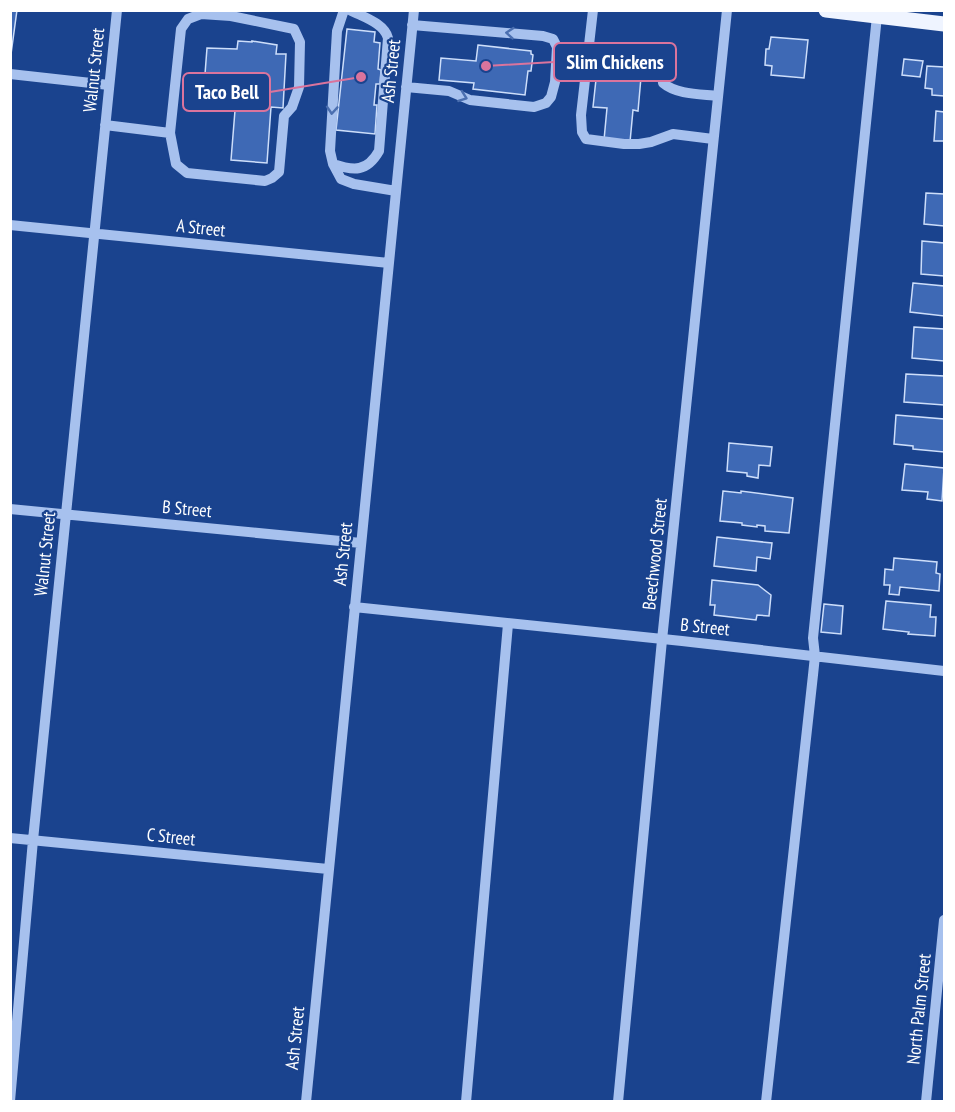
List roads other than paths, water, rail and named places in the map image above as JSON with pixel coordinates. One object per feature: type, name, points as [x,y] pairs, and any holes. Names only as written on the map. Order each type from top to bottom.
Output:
[{"type":"main road","points":[[826,10],[945,24]]},
{"type":"street","name":"Walnut Street","points":[[10,1101],[33,840],[117,10]]},
{"type":"street","points":[[344,10],[337,31],[330,151],[333,164],[341,179],[354,184],[396,191]]},
{"type":"street","points":[[333,164],[359,169],[369,165],[379,151],[387,32],[381,26],[350,10]]},
{"type":"street","name":"Ash Street","points":[[306,1101],[414,10]]},
{"type":"street","points":[[593,10],[581,115],[582,132],[586,139],[639,144],[673,134],[713,138]]},
{"type":"street","name":"Beechwood Street","points":[[618,1101],[727,10]]},
{"type":"street","points":[[231,13],[294,29],[300,42],[299,87],[292,107],[284,116],[279,172],[265,181],[187,173],[176,165],[170,133],[181,29],[188,19],[201,14],[231,13]]},
{"type":"street","points":[[766,1101],[815,656],[813,639],[877,16]]},
{"type":"street","points":[[406,87],[449,92],[470,100],[534,107],[546,103],[555,82],[557,47],[553,39],[543,36],[412,25]]},
{"type":"street","points":[[589,47],[660,55],[664,62],[663,83],[668,87],[718,96]]},
{"type":"street","points":[[10,74],[109,85]]},
{"type":"street","points":[[105,125],[170,133]]},
{"type":"street","name":"A Street","points":[[10,225],[389,263]]},
{"type":"street","name":"B Street","points":[[10,509],[361,543]]},
{"type":"street","name":"B Street","points":[[354,607],[945,671]]},
{"type":"street","points":[[466,1101],[508,624]]},
{"type":"street","name":"C Street","points":[[10,838],[328,869]]},
{"type":"street","name":"North Palm Street","points":[[926,1101],[945,920]]},
{"type":"place","name":"Slim Chickens","points":[[486,66]]},
{"type":"place","name":"Taco Bell","points":[[361,77]]}]
